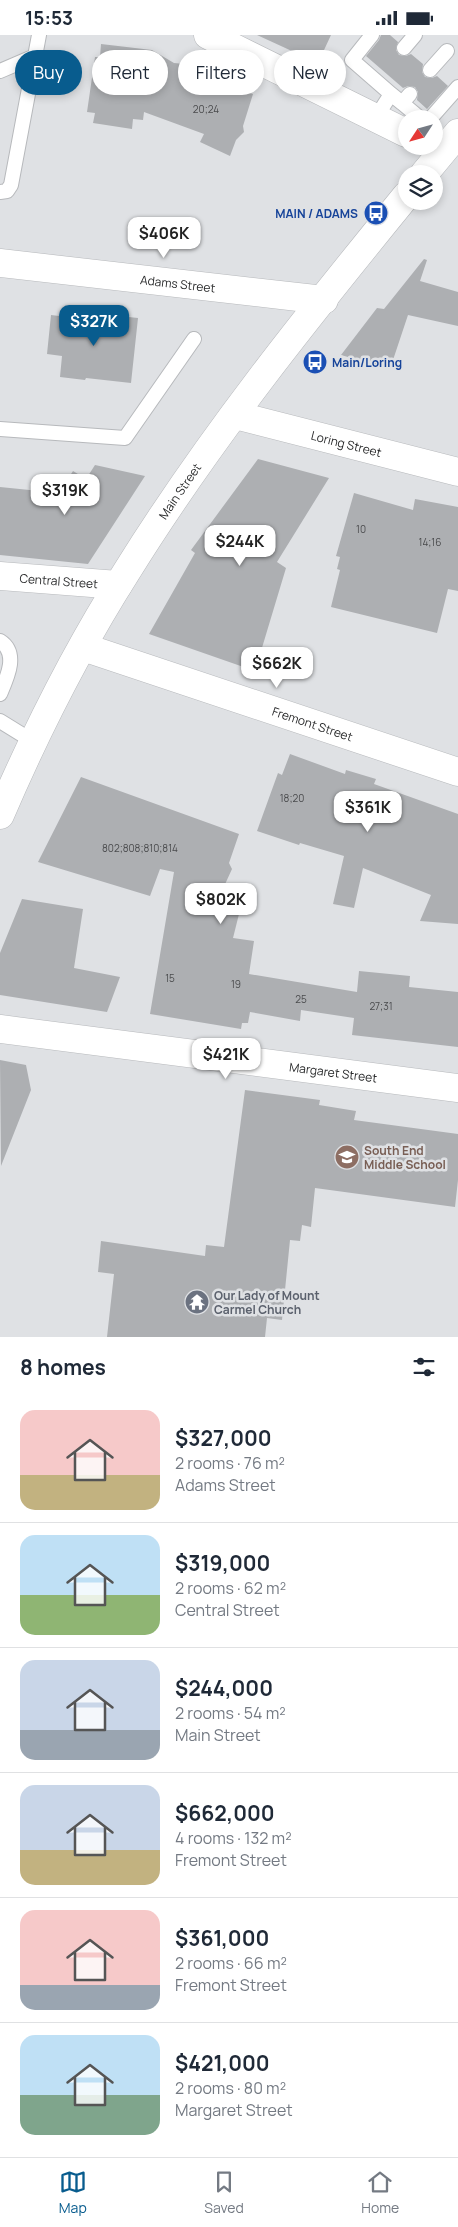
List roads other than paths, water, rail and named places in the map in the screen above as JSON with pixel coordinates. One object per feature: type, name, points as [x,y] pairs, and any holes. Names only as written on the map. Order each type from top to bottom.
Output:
[{"type":"main road","points":[[208,35],[398,129]]},
{"type":"main road","points":[[432,165],[448,148]]},
{"type":"main road","name":"Main Street","points":[[0,815],[82,647],[118,585],[169,507],[235,415],[398,206]]},
{"type":"main road","name":"Adams Street","points":[[0,263],[324,300]]},
{"type":"main road","name":"Loring Street","points":[[235,415],[458,473]]},
{"type":"main road","name":"Central Street","points":[[0,576],[118,585]]},
{"type":"main road","name":"Fremont Street","points":[[82,647],[458,772]]},
{"type":"main road","name":"Margaret Street","points":[[0,1029],[458,1088]]},
{"type":"lane","points":[[36,50],[39,35]]},
{"type":"lane","points":[[372,35],[352,60],[380,76],[391,94],[406,98],[415,110]]},
{"type":"lane","points":[[404,48],[415,35]]},
{"type":"lane","points":[[430,70],[447,51]]},
{"type":"lane","points":[[0,71],[15,65]]},
{"type":"lane","points":[[438,110],[458,87]]},
{"type":"lane","points":[[375,119],[391,94]]},
{"type":"lane","points":[[0,192],[7,191],[11,185],[28,95]]},
{"type":"lane","points":[[0,429],[125,438],[194,339]]},
{"type":"lane","points":[[0,641],[9,651],[11,664],[0,694]]},
{"type":"lane","points":[[0,721],[34,742]]},
{"type":"place","name":"MAIN / ADAMS","points":[[376,213]]},
{"type":"place","name":"Main/Loring","points":[[315,362]]},
{"type":"place","name":"South End Middle School","points":[[347,1157]]},
{"type":"place","name":"Our Lady of Mount Carmel Church","points":[[197,1302]]}]
